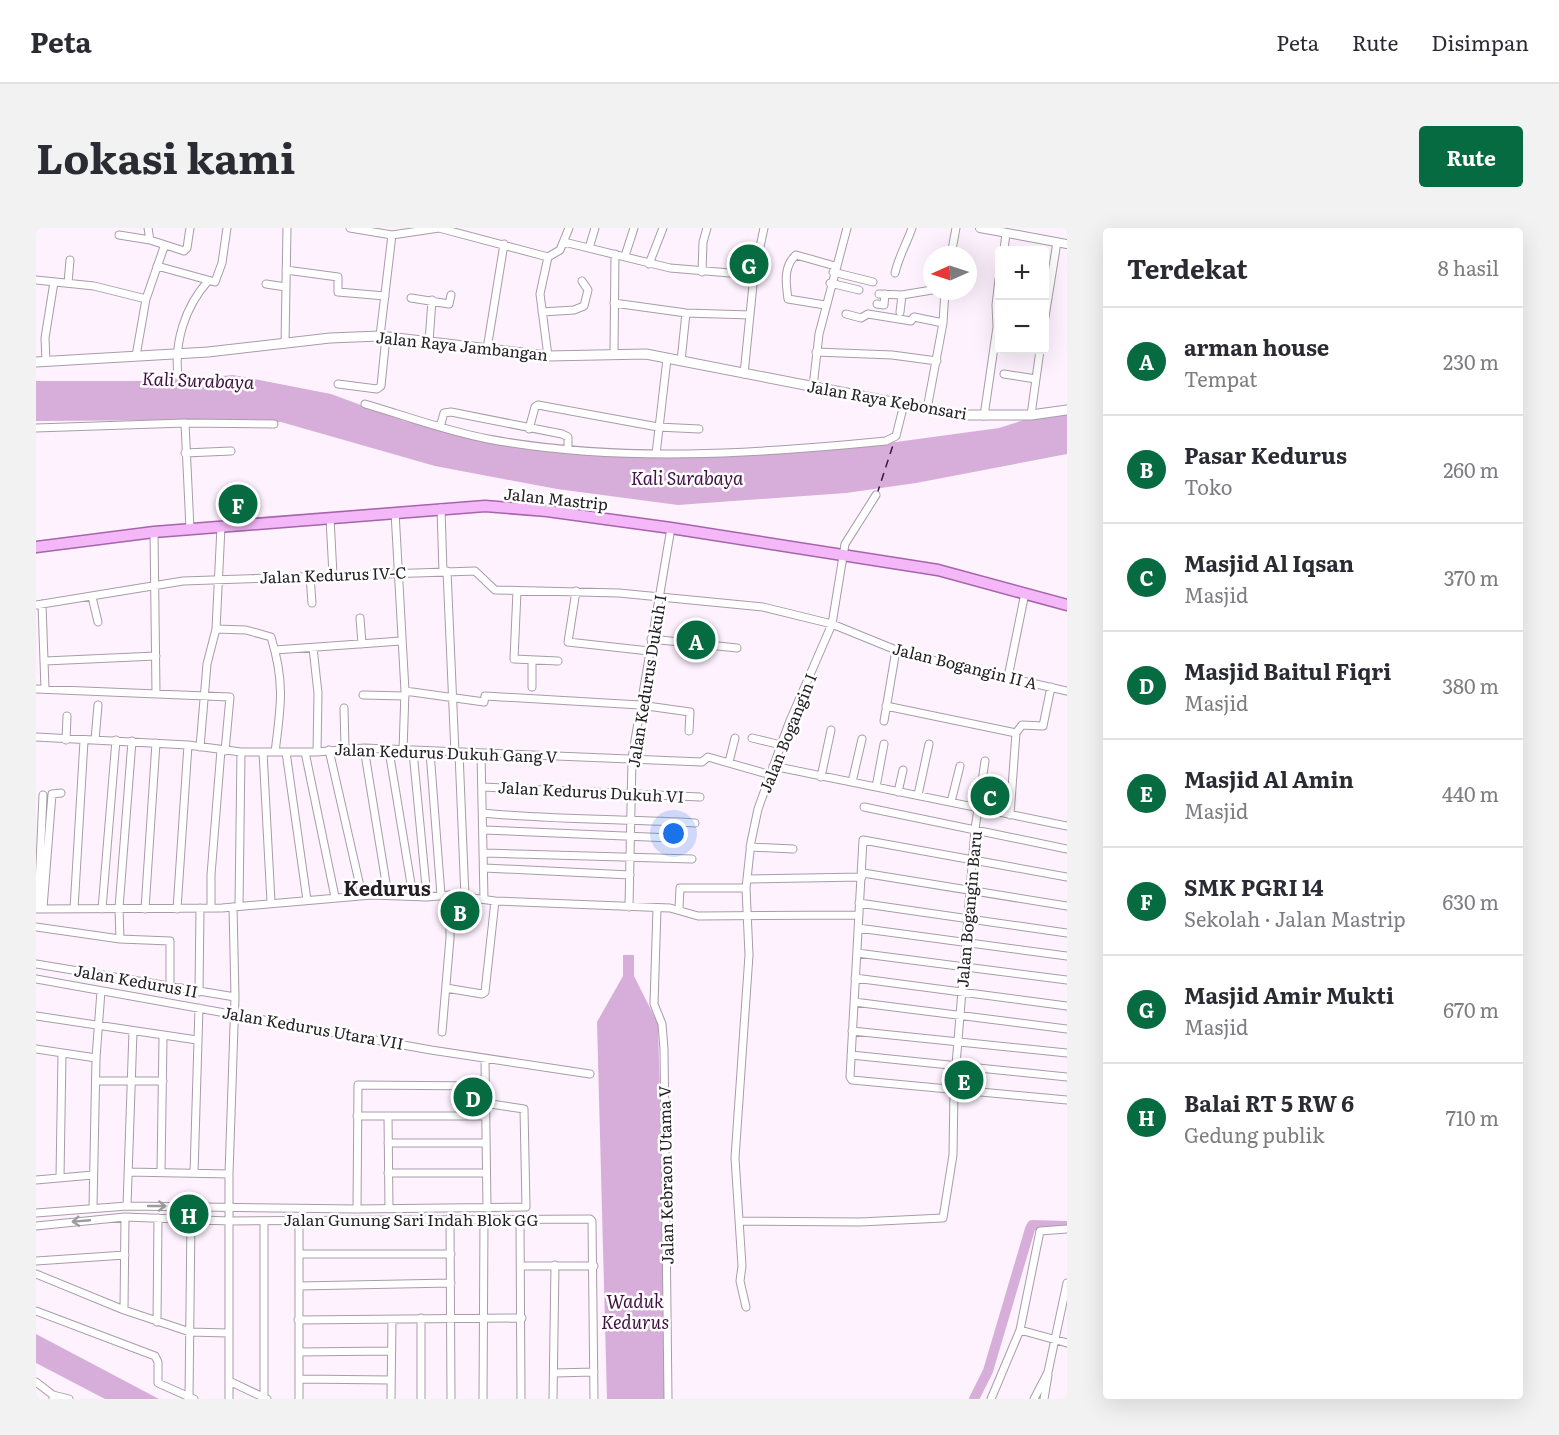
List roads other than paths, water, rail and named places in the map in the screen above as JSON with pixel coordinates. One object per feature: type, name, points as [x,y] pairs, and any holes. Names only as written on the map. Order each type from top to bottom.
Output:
[{"type":"main road","name":"Jalan Raya Jambangan","points":[[36,362],[177,354],[285,345],[330,338],[383,336],[548,356],[645,354],[744,374]]},
{"type":"main road","name":"Jalan Raya Kebonsari","points":[[744,374],[959,415],[1031,415],[1067,410]]},
{"type":"main road","name":"Jalan Mastrip","points":[[36,547],[154,532],[485,506],[527,509],[671,528],[938,570],[1067,605]]},
{"type":"street","points":[[148,228],[150,240]]},
{"type":"street","points":[[119,235],[150,240],[164,247],[186,250],[190,228]]},
{"type":"street","points":[[157,267],[208,281],[217,281],[227,228]]},
{"type":"street","points":[[285,345],[287,228]]},
{"type":"street","points":[[350,228],[392,235],[439,228],[548,257]]},
{"type":"street","points":[[548,356],[541,283],[548,257],[560,250],[569,228]]},
{"type":"street","points":[[589,248],[595,228]]},
{"type":"street","points":[[625,256],[634,228]]},
{"type":"street","points":[[649,264],[663,228]]},
{"type":"street","points":[[702,272],[702,242],[707,228]]},
{"type":"street","points":[[744,374],[754,275],[764,228]]},
{"type":"street","points":[[813,387],[816,352],[825,305],[847,228]]},
{"type":"street","points":[[895,273],[900,252],[905,248],[912,228]]},
{"type":"street","points":[[953,246],[956,228]]},
{"type":"street","points":[[980,228],[1006,233],[1034,233],[1064,241],[1048,300]]},
{"type":"street","points":[[1004,246],[1006,233]]},
{"type":"street","points":[[338,384],[377,389],[381,386],[385,296],[392,235]]},
{"type":"street","points":[[564,242],[649,264],[702,272],[754,275]]},
{"type":"street","points":[[487,349],[504,244]]},
{"type":"street","points":[[136,356],[146,300],[164,247]]},
{"type":"street","points":[[614,353],[615,254]]},
{"type":"street","points":[[825,305],[788,299],[786,276],[789,263],[796,255],[873,282]]},
{"type":"street","points":[[68,283],[70,260]]},
{"type":"street","points":[[286,270],[338,277],[338,292],[385,296]]},
{"type":"street","points":[[36,280],[94,286],[146,300]]},
{"type":"street","points":[[178,376],[177,354],[190,305],[208,281]]},
{"type":"street","points":[[542,312],[574,310],[584,306],[588,290],[582,281]]},
{"type":"street","points":[[46,361],[45,338],[54,282]]},
{"type":"street","points":[[831,283],[859,290]]},
{"type":"street","points":[[266,284],[286,287]]},
{"type":"street","points":[[877,304],[884,305],[884,293],[902,295],[923,292]]},
{"type":"street","points":[[411,298],[449,304],[451,295]]},
{"type":"street","points":[[900,312],[902,295]]},
{"type":"street","points":[[429,342],[432,300]]},
{"type":"street","points":[[927,409],[937,361],[944,300]]},
{"type":"street","points":[[614,303],[686,313],[750,315]]},
{"type":"street","points":[[681,361],[686,313]]},
{"type":"street","points":[[846,314],[861,318],[868,314],[911,321],[914,317],[943,323]]},
{"type":"street","points":[[984,416],[995,344]]},
{"type":"street","points":[[816,352],[937,361]]},
{"type":"street","points":[[1031,415],[1039,354]]},
{"type":"street","points":[[656,454],[667,359]]},
{"type":"street","points":[[1004,374],[1036,379]]},
{"type":"street","points":[[366,404],[440,427],[495,440],[568,449],[656,454],[886,441],[896,436],[904,404]]},
{"type":"street","points":[[529,429],[535,407],[538,405],[658,427],[699,429]]},
{"type":"street","points":[[440,427],[446,411],[568,436],[568,449]]},
{"type":"street","points":[[185,423],[190,529]]},
{"type":"street","points":[[36,428],[185,423],[274,424]]},
{"type":"street","points":[[185,453],[231,451]]},
{"type":"street","name":"Jalan Bogangin I","points":[[746,1307],[740,1281],[742,1266],[735,1158],[749,955],[746,888],[750,847],[758,809],[773,766],[832,624],[842,554],[850,534],[876,495]]},
{"type":"street","points":[[441,508],[465,897]]},
{"type":"street","points":[[395,512],[405,694],[403,751]]},
{"type":"street","points":[[330,518],[333,575]]},
{"type":"street","points":[[200,747],[203,695],[216,629],[221,527]]},
{"type":"street","name":"Jalan Kedurus Dukuh I","points":[[629,907],[632,758],[671,528]]},
{"type":"street","points":[[154,532],[156,693]]},
{"type":"street","name":"Jalan Kedurus IV-C","points":[[218,580],[475,571],[495,590],[576,591],[660,596]]},
{"type":"street","points":[[310,576],[312,603]]},
{"type":"street","points":[[45,689],[45,661],[39,605],[153,585],[218,580]]},
{"type":"street","points":[[517,591],[513,656],[516,660],[558,662]]},
{"type":"street","points":[[576,591],[568,642],[649,651]]},
{"type":"street","points":[[1008,677],[1025,593]]},
{"type":"street","name":"Jalan Bogangin II A","points":[[660,596],[763,607],[832,624],[896,650],[1067,691]]},
{"type":"street","points":[[92,597],[98,622]]},
{"type":"street","points":[[360,618],[362,644]]},
{"type":"street","points":[[216,629],[269,635],[279,664],[281,703],[275,752]]},
{"type":"street","points":[[651,639],[737,648]]},
{"type":"street","points":[[275,650],[401,641]]},
{"type":"street","points":[[313,648],[318,693],[317,752]]},
{"type":"street","points":[[884,722],[896,650]]},
{"type":"street","points":[[45,661],[156,656]]},
{"type":"street","points":[[532,661],[532,687]]},
{"type":"street","points":[[1010,815],[1016,733],[1022,725],[1042,726],[1052,687]]},
{"type":"street","points":[[36,689],[203,695],[231,699],[223,750],[210,875],[212,908]]},
{"type":"street","points":[[363,695],[453,696],[484,702],[485,696],[640,705],[690,712],[689,731]]},
{"type":"street","points":[[95,740],[98,705]]},
{"type":"street","points":[[886,706],[1016,733]]},
{"type":"street","points":[[344,708],[345,748]]},
{"type":"street","points":[[66,740],[67,716]]},
{"type":"street","points":[[821,777],[831,730]]},
{"type":"street","name":"Jalan Kedurus Dukuh Gang V","points":[[36,737],[188,745],[241,752],[317,752],[364,748],[413,752],[704,761],[708,757],[771,775]]},
{"type":"street","points":[[729,762],[735,738]]},
{"type":"street","points":[[752,738],[781,745]]},
{"type":"street","points":[[852,782],[862,739]]},
{"type":"street","points":[[102,909],[116,740]]},
{"type":"street","points":[[74,909],[84,741]]},
{"type":"street","points":[[120,939],[119,908],[132,741]]},
{"type":"street","points":[[145,909],[156,743]]},
{"type":"street","points":[[876,787],[884,744]]},
{"type":"street","points":[[918,795],[929,744]]},
{"type":"street","points":[[177,909],[188,745]]},
{"type":"street","points":[[364,748],[388,895]]},
{"type":"street","points":[[330,750],[362,895]]},
{"type":"street","points":[[389,751],[413,896]]},
{"type":"street","points":[[228,1399],[229,1174],[241,752]]},
{"type":"street","points":[[263,752],[271,902]]},
{"type":"street","points":[[285,752],[307,900]]},
{"type":"street","points":[[305,752],[334,897]]},
{"type":"street","points":[[413,752],[427,897]]},
{"type":"street","points":[[430,752],[441,895]]},
{"type":"street","points":[[481,754],[485,853],[484,899]]},
{"type":"street","points":[[985,761],[979,809],[1067,826]]},
{"type":"street","name":"Jalan Bogangin Baru","points":[[739,1225],[943,1218],[953,1155],[954,1090],[972,858],[979,809],[773,766]]},
{"type":"street","points":[[951,802],[960,766]]},
{"type":"street","points":[[898,792],[903,770]]},
{"type":"street","name":"Jalan Kedurus Dukuh VI","points":[[482,787],[700,797]]},
{"type":"street","points":[[39,909],[52,795],[61,793]]},
{"type":"street","points":[[39,909],[43,795]]},
{"type":"street","points":[[864,807],[1067,849]]},
{"type":"street","points":[[483,813],[548,820],[630,819],[694,823]]},
{"type":"street","points":[[484,830],[671,838]]},
{"type":"street","points":[[1067,877],[865,839],[858,915],[851,1055],[852,1080],[1067,1100]]},
{"type":"street","points":[[750,847],[793,849]]},
{"type":"street","points":[[485,853],[692,859]]},
{"type":"street","points":[[485,868],[630,875]]},
{"type":"street","points":[[747,879],[862,875],[1067,906]]},
{"type":"street","points":[[679,909],[680,888],[746,888]]},
{"type":"street","points":[[39,909],[212,908],[362,895],[427,897],[450,895],[495,901],[679,909],[698,916],[858,915]]},
{"type":"street","points":[[442,1032],[450,938],[450,895]]},
{"type":"street","points":[[446,988],[482,994],[485,992],[495,901]]},
{"type":"street","points":[[859,903],[1067,933]]},
{"type":"street","points":[[199,992],[200,908]]},
{"type":"street","name":"Jalan Kebraon Utama V","points":[[657,908],[654,1004],[662,1024],[668,1399]]},
{"type":"street","points":[[36,927],[120,939],[171,942],[170,987]]},
{"type":"street","points":[[858,928],[1067,956]]},
{"type":"street","points":[[857,953],[1067,980]]},
{"type":"street","name":"Jalan Kedurus II","points":[[36,964],[235,997]]},
{"type":"street","points":[[855,978],[1067,1006]]},
{"type":"street","name":"Jalan Kedurus Utara VII","points":[[36,979],[485,1059],[590,1074]]},
{"type":"street","points":[[93,1208],[96,1058],[100,991]]},
{"type":"street","points":[[854,1002],[1067,1029]]},
{"type":"street","points":[[194,1173],[199,1008]]},
{"type":"street","points":[[36,1016],[197,1040]]},
{"type":"street","points":[[127,1206],[133,1031]]},
{"type":"street","points":[[852,1031],[1067,1053]]},
{"type":"street","points":[[161,1172],[164,1036]]},
{"type":"street","points":[[36,1049],[96,1058]]},
{"type":"street","points":[[60,1177],[62,1054]]},
{"type":"street","points":[[851,1055],[1067,1077]]},
{"type":"street","points":[[485,1059],[487,1208]]},
{"type":"street","points":[[96,1081],[163,1081]]},
{"type":"street","points":[[357,1209],[358,1085],[484,1086]]},
{"type":"street","points":[[36,1213],[127,1206],[357,1209],[524,1208],[524,1109],[484,1103]]},
{"type":"street","points":[[357,1116],[484,1116]]},
{"type":"street","points":[[388,1116],[389,1209]]},
{"type":"street","points":[[388,1143],[485,1143]]},
{"type":"street","points":[[128,1172],[229,1174]]},
{"type":"street","points":[[388,1173],[486,1173]]},
{"type":"street","points":[[36,1180],[93,1175]]},
{"type":"street","points":[[124,1310],[125,1217]]},
{"type":"street","name":"Jalan Gunung Sari Indah Blok GG","points":[[36,1226],[125,1217],[229,1221],[450,1218],[592,1221],[594,1266]]},
{"type":"street","points":[[157,1322],[158,1218]]},
{"type":"street","points":[[36,1311],[155,1356],[158,1362],[158,1383],[192,1398],[191,1218]]},
{"type":"street","points":[[450,1218],[451,1399]]},
{"type":"street","points":[[299,1220],[299,1399]]},
{"type":"street","points":[[483,1399],[484,1220]]},
{"type":"street","points":[[229,1381],[265,1398],[264,1221]]},
{"type":"street","points":[[520,1221],[521,1399]]},
{"type":"street","points":[[991,1399],[1020,1330],[1040,1231],[1067,1229]]},
{"type":"street","points":[[299,1254],[451,1254]]},
{"type":"street","points":[[36,1262],[125,1255]]},
{"type":"street","points":[[554,1399],[555,1265]]},
{"type":"street","points":[[521,1266],[594,1266],[594,1399]]},
{"type":"street","points":[[36,1274],[157,1322],[190,1332],[228,1333]]},
{"type":"street","points":[[299,1286],[451,1282]]},
{"type":"street","points":[[1044,1399],[1067,1283]]},
{"type":"street","points":[[420,1318],[421,1399]]},
{"type":"street","points":[[298,1320],[522,1318]]},
{"type":"street","points":[[391,1399],[392,1319]]},
{"type":"street","points":[[1020,1330],[1067,1343]]},
{"type":"street","points":[[299,1352],[391,1351]]},
{"type":"street","points":[[554,1372],[594,1372]]},
{"type":"street","points":[[1034,1399],[1048,1372]]},
{"type":"street","points":[[300,1379],[391,1380]]},
{"type":"street","points":[[36,1382],[53,1397],[69,1399]]},
{"type":"water","name":"Kali Surabaya","points":[[233,375],[331,394],[404,421],[492,442],[553,452],[629,456],[896,442],[999,428],[1024,420],[1067,413],[1067,454],[916,483],[846,493],[678,505],[557,489],[435,466],[281,422],[36,421],[36,381],[166,381]]},
{"type":"water","name":"Waduk Kedurus","points":[[623,955],[634,955],[634,976],[658,1024],[666,1317],[665,1399],[607,1399],[597,1022],[623,976]]},
{"type":"water","points":[[36,1334],[159,1399],[105,1399],[36,1363]]},
{"type":"waterway","points":[[974,1399],[988,1371],[1032,1225],[1067,1226]]},
{"type":"place","name":"Masjid Amir Mukti","points":[[749,264]]},
{"type":"place","name":"SMK PGRI 14","points":[[238,504]]},
{"type":"place","name":"arman house","points":[[696,640]]},
{"type":"place","name":"Masjid Al Iqsan","points":[[990,796]]},
{"type":"place","name":"Pasar Kedurus","points":[[460,911]]},
{"type":"place","name":"Masjid Al Amin","points":[[964,1080]]},
{"type":"place","name":"Masjid Baitul Fiqri","points":[[473,1097]]},
{"type":"place","name":"Balai RT 5 RW 6","points":[[189,1214]]},
{"type":"district","name":"Kedurus","points":[[387,889]]}]
